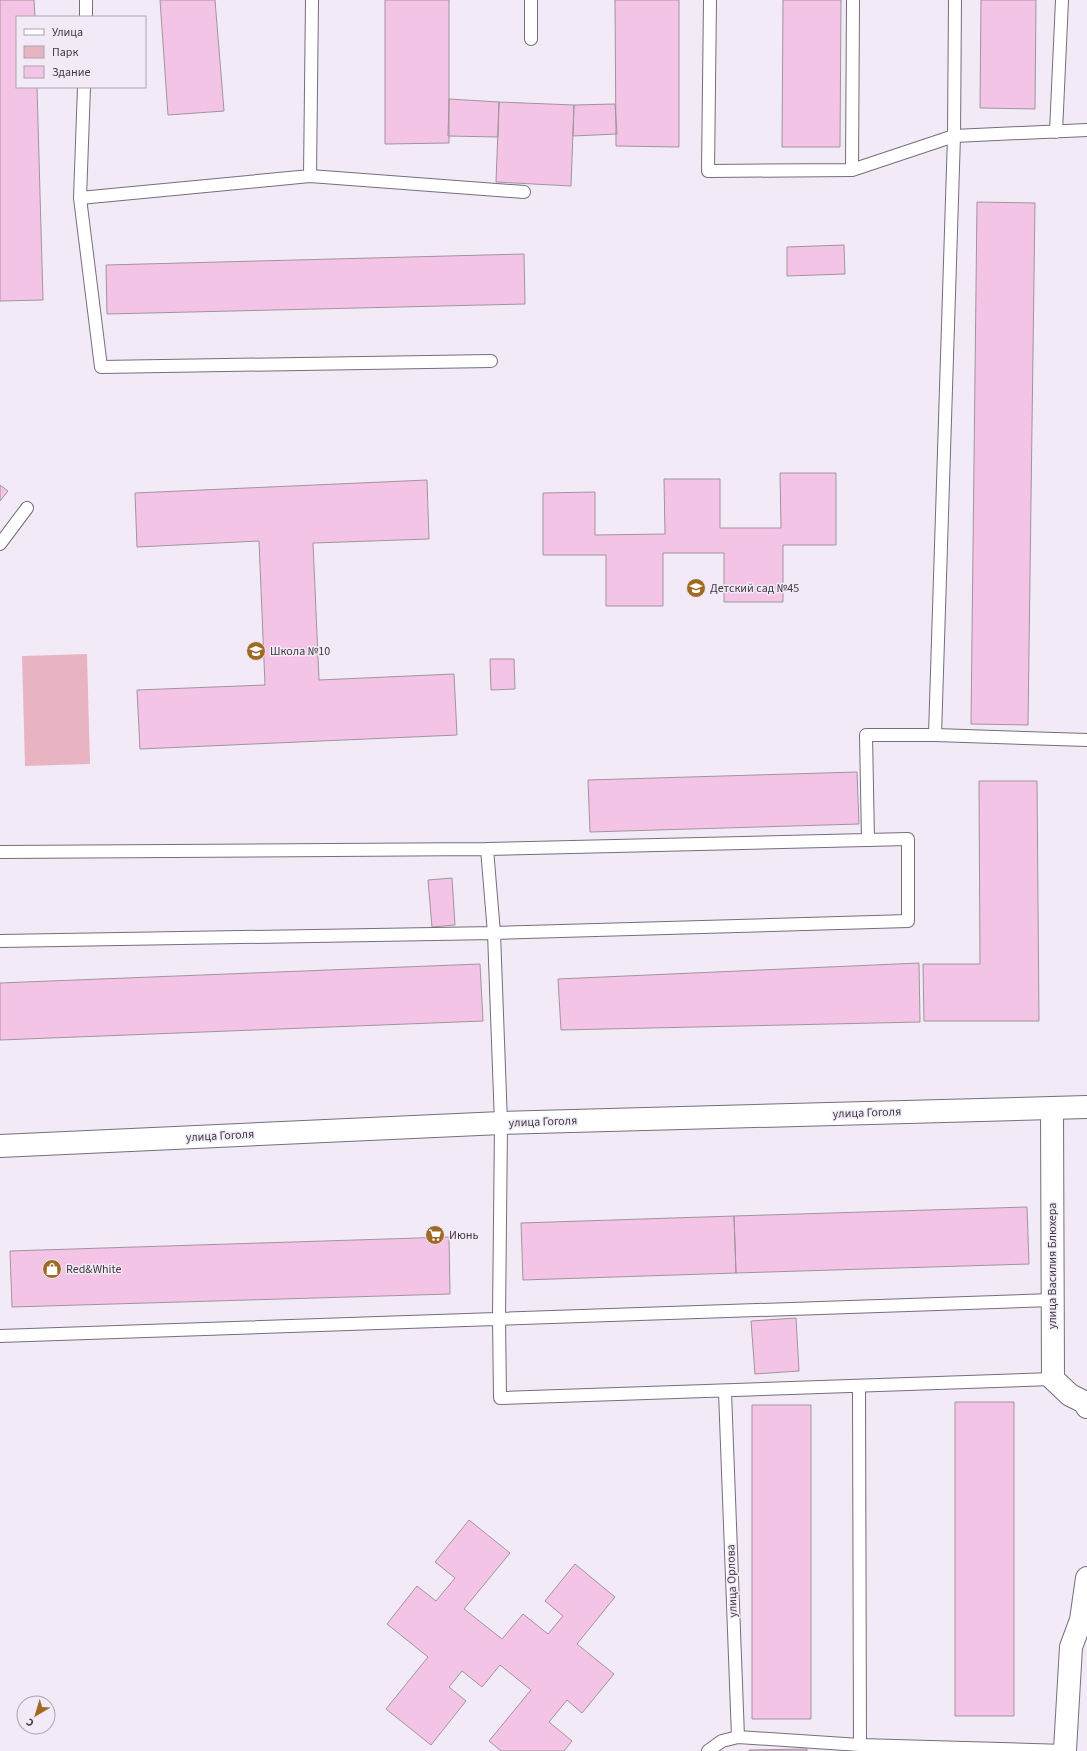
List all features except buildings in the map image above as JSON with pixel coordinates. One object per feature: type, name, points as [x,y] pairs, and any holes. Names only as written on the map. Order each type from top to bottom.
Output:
[{"type":"main road","name":"улица Гоголя","points":[[0,1146],[501,1123],[1087,1107]]},
{"type":"main road","name":"улица Василия Блюхера","points":[[1052,1108],[1052,1379]]},
{"type":"main road","points":[[1052,1379],[1070,1395],[1084,1402],[1087,1407]]},
{"type":"main road","points":[[1066,1751],[1071,1647],[1081,1620],[1087,1578]]},
{"type":"lane","points":[[86,0],[86,16]]},
{"type":"lane","points":[[310,176],[312,0]]},
{"type":"lane","points":[[531,0],[531,38]]},
{"type":"lane","points":[[710,0],[708,170],[852,170],[954,136],[1087,130]]},
{"type":"lane","points":[[852,170],[853,0]]},
{"type":"lane","points":[[935,735],[954,136],[955,0]]},
{"type":"lane","points":[[1056,132],[1062,0]]},
{"type":"lane","points":[[84,88],[80,198],[101,367],[491,361]]},
{"type":"lane","points":[[80,198],[310,176],[524,192]]},
{"type":"lane","points":[[0,544],[28,508]]},
{"type":"lane","points":[[868,840],[866,735],[935,735],[1087,740]]},
{"type":"lane","points":[[0,852],[487,849],[908,839],[908,921],[494,933],[0,941]]},
{"type":"lane","points":[[487,849],[494,933],[501,1123],[499,1318],[500,1398],[725,1392],[1052,1379]]},
{"type":"lane","points":[[0,1336],[1052,1300]]},
{"type":"lane","points":[[859,1386],[860,1745]]},
{"type":"lane","name":"улица Орлова","points":[[725,1392],[738,1737]]},
{"type":"lane","points":[[708,1751],[722,1741],[738,1737],[860,1745],[1066,1751]]},
{"type":"green space","points":[[87,654],[90,764],[25,766],[22,656]]},
{"type":"place","name":"Детский сад №45","points":[[696,588]]},
{"type":"place","name":"Школа №10","points":[[256,651]]},
{"type":"place","name":"Июнь","points":[[435,1235]]},
{"type":"place","name":"Red&White","points":[[52,1269]]}]
